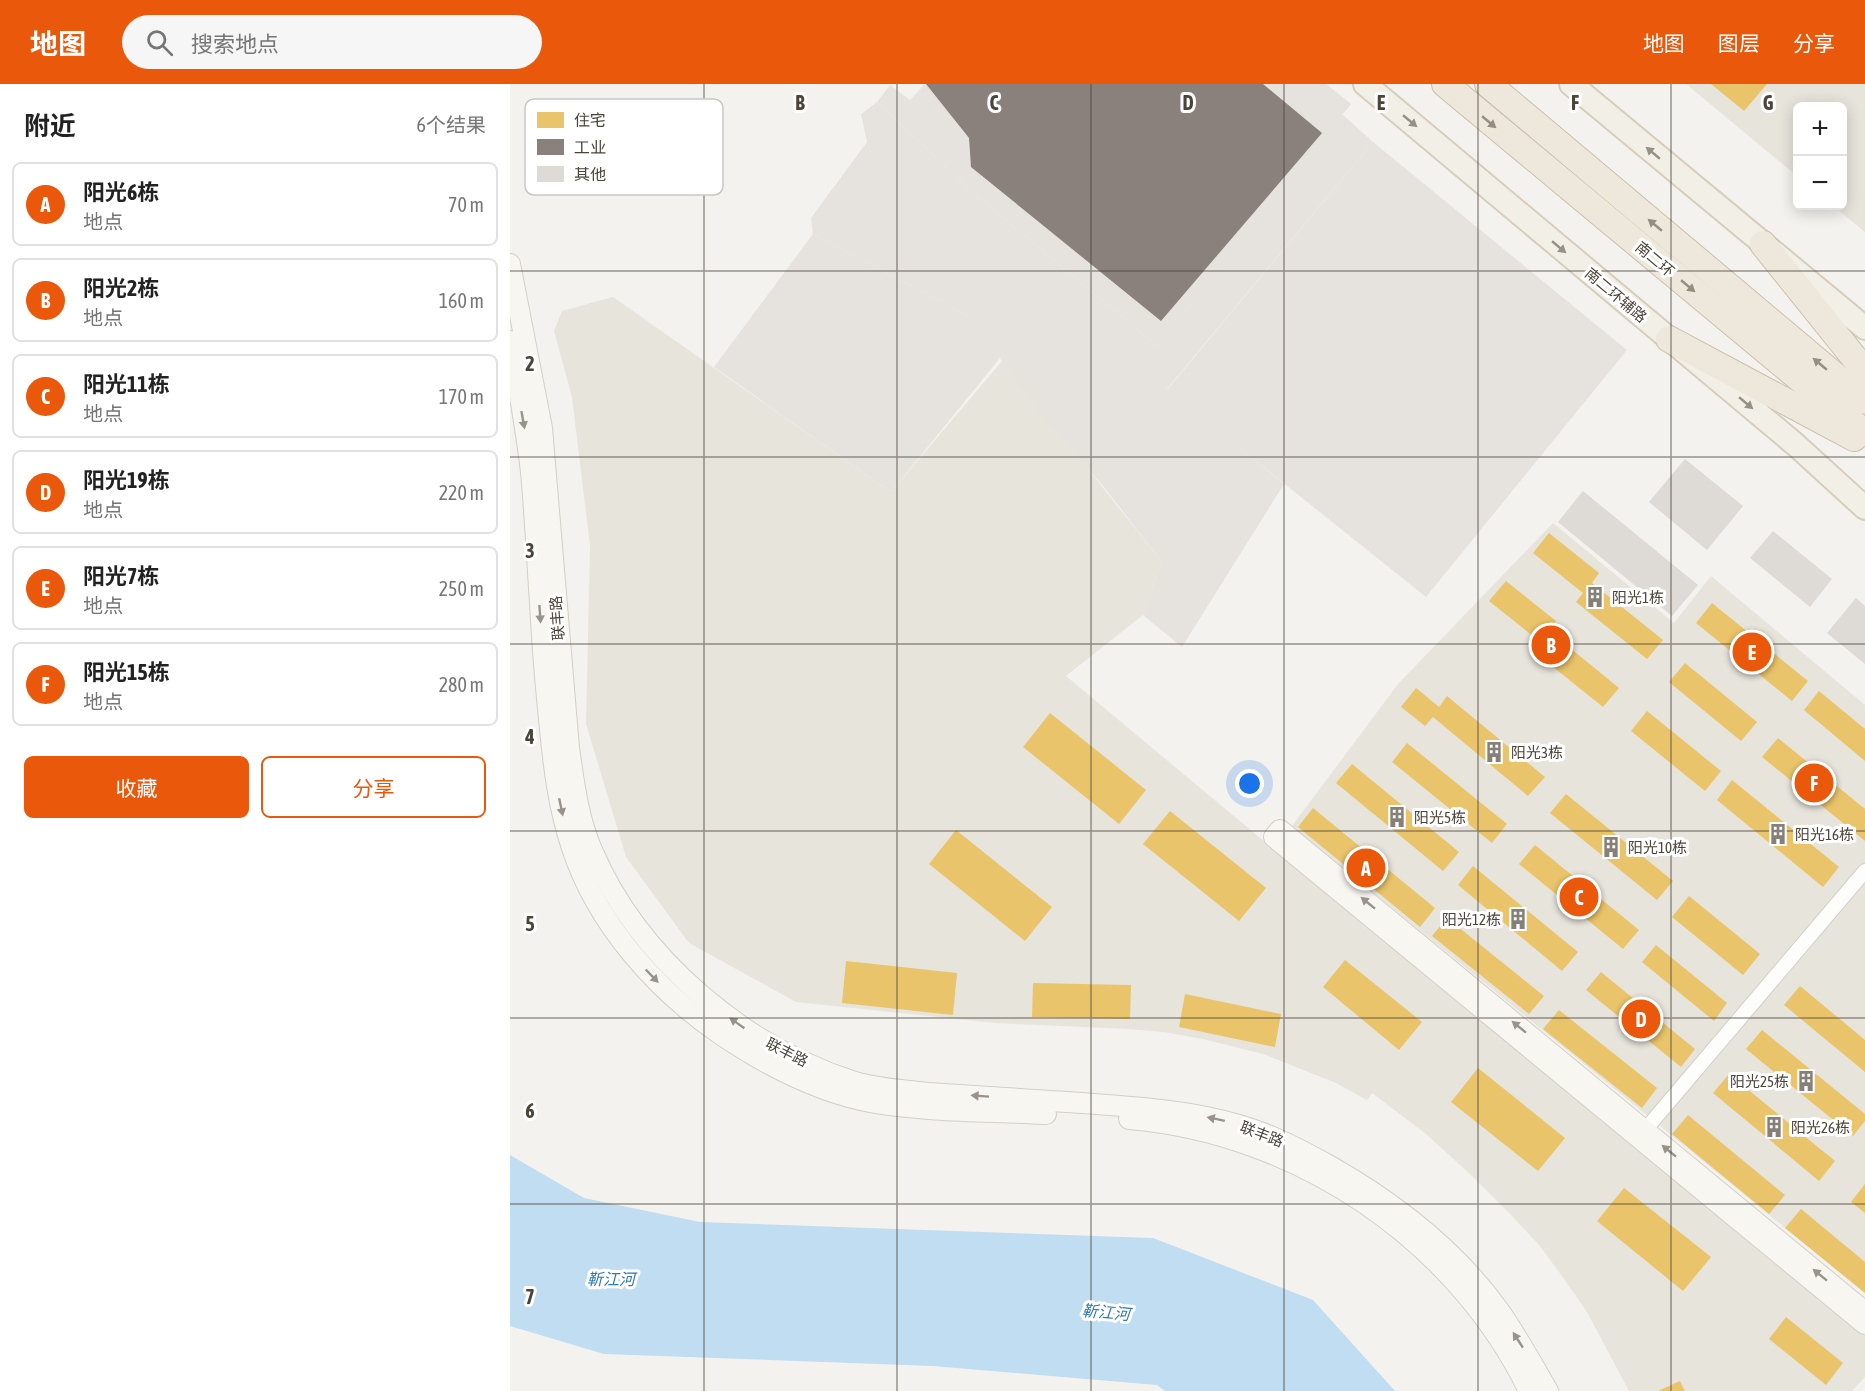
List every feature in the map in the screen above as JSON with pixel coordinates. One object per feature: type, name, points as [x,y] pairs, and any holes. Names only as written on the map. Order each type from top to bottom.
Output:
[{"type":"highway","name":"南二环","points":[[1445,84],[1865,433]]},
{"type":"highway","name":"南二环","points":[[1488,84],[1865,402]]},
{"type":"highway","points":[[1763,244],[1865,371]]},
{"type":"highway","points":[[1669,339],[1865,444]]},
{"type":"main road","name":"南二环辅路","points":[[1365,84],[1796,445],[1865,508]]},
{"type":"main road","points":[[1571,84],[1865,328]]},
{"type":"main road","name":"联丰路","points":[[510,264],[542,428],[569,748],[581,816],[591,848],[605,878],[633,921],[662,957],[722,1012],[752,1033],[786,1053],[857,1082],[928,1093],[1161,1109],[1240,1125],[1304,1151],[1398,1210],[1448,1253],[1477,1283],[1499,1312],[1526,1352],[1548,1391]]},
{"type":"main road","name":"联丰路","points":[[510,341],[531,474],[552,756],[564,820],[572,850],[592,895],[619,938],[678,1003],[739,1047],[797,1078],[835,1093],[875,1103],[911,1107],[1149,1121],[1232,1139],[1266,1150],[1335,1185],[1387,1219],[1442,1268],[1474,1304],[1502,1344],[1529,1391]]},
{"type":"main road","points":[[1865,1312],[1642,1134],[1274,837],[1280,830],[1642,1134],[1865,1324]]},
{"type":"street","points":[[1642,1134],[1865,871]]},
{"type":"shaded area","points":[[925,84],[1326,84],[1351,104],[1157,346],[979,198],[877,102],[890,85],[910,100]]},
{"type":"shaded area","points":[[1686,84],[1865,84],[1865,232],[1838,210],[1847,210],[1847,102],[1793,102],[1793,173]]},
{"type":"shaded area","points":[[877,102],[979,198],[1157,346],[1342,114],[1373,142],[1167,389],[1284,484],[1182,647],[1143,615],[1162,562],[1103,486],[1046,422],[970,317],[813,234],[811,218],[867,142],[861,114]]},
{"type":"shaded area","points":[[1373,142],[1627,350],[1426,597],[1167,390]]},
{"type":"shaded area","points":[[813,234],[970,317],[1000,358],[891,492],[714,367]]},
{"type":"shaded area","points":[[613,297],[891,492],[1002,361],[1162,562],[1143,615],[1066,676],[1434,983],[1865,1335],[1865,1377],[1852,1391],[1629,1391],[1587,1312],[1540,1246],[1470,1174],[1426,1134],[1372,1093],[1367,1100],[1336,1083],[1263,1054],[1164,1032],[995,1023],[796,1002],[689,943],[626,857],[586,724],[590,546],[572,397],[554,331],[562,311]]},
{"type":"shaded area","points":[[1553,523],[1674,623],[1711,576],[1865,705],[1865,1293],[1292,826],[1398,684]]},
{"type":"water","name":"靳江河","points":[[510,1155],[584,1198],[700,1222],[1153,1238],[1313,1300],[1395,1391],[1165,1391],[1157,1385],[933,1366],[604,1354],[510,1326]]},
{"type":"building: 住宅","points":[[1711,84],[1767,84],[1744,111]]},
{"type":"building: 住宅","name":"阳光1栋","points":[[1549,533],[1599,573],[1592,583],[1663,640],[1647,659],[1576,602],[1583,593],[1533,553]]},
{"type":"building: 住宅","points":[[1506,581],[1556,621],[1548,630],[1619,688],[1603,707],[1532,650],[1539,641],[1489,601]]},
{"type":"building: 住宅","points":[[1712,603],[1808,681],[1792,701],[1696,623]]},
{"type":"building: 住宅","points":[[1685,663],[1757,722],[1741,741],[1669,682]]},
{"type":"building: 住宅","name":"阳光3栋","points":[[1416,688],[1439,707],[1447,696],[1545,777],[1528,796],[1433,717],[1425,726],[1401,707]]},
{"type":"building: 住宅","points":[[1819,691],[1865,729],[1865,761],[1804,710]]},
{"type":"building: 住宅","points":[[1647,711],[1721,771],[1705,791],[1631,731]]},
{"type":"building: 住宅","points":[[1050,713],[1146,790],[1119,824],[1023,747]]},
{"type":"building: 住宅","points":[[1778,738],[1865,809],[1865,841],[1762,757]]},
{"type":"building: 住宅","points":[[1407,743],[1507,824],[1492,843],[1392,762]]},
{"type":"building: 住宅","name":"阳光5栋","points":[[1352,764],[1459,852],[1443,871],[1336,783]]},
{"type":"building: 住宅","name":"阳光16栋","points":[[1732,780],[1839,867],[1823,887],[1717,800]]},
{"type":"building: 住宅","name":"阳光10栋","points":[[1566,794],[1673,881],[1657,900],[1550,813]]},
{"type":"building: 住宅","points":[[1313,808],[1435,908],[1420,927],[1298,827]]},
{"type":"building: 住宅","points":[[1170,811],[1266,888],[1239,921],[1143,844]]},
{"type":"building: 住宅","points":[[956,830],[1052,907],[1025,941],[929,864]]},
{"type":"building: 住宅","points":[[1535,845],[1639,930],[1623,949],[1519,864]]},
{"type":"building: 住宅","name":"阳光12栋","points":[[1473,866],[1578,952],[1562,971],[1458,885]]},
{"type":"building: 住宅","points":[[1689,896],[1760,954],[1743,975],[1672,917]]},
{"type":"building: 住宅","points":[[1447,918],[1544,996],[1529,1014],[1432,936]]},
{"type":"building: 住宅","points":[[1656,945],[1727,1003],[1714,1021],[1642,962]]},
{"type":"building: 住宅","points":[[1345,960],[1422,1022],[1399,1050],[1323,987]]},
{"type":"building: 住宅","points":[[846,961],[957,973],[953,1015],[842,1003]]},
{"type":"building: 住宅","points":[[1601,972],[1695,1049],[1681,1067],[1586,990]]},
{"type":"building: 住宅","points":[[1033,983],[1131,985],[1130,1019],[1032,1017]]},
{"type":"building: 住宅","points":[[1800,986],[1865,1040],[1865,1072],[1784,1005]]},
{"type":"building: 住宅","points":[[1185,994],[1281,1014],[1275,1047],[1179,1027]]},
{"type":"building: 住宅","points":[[1559,1010],[1657,1088],[1642,1108],[1543,1029]]},
{"type":"building: 住宅","name":"阳光25栋","points":[[1762,1030],[1865,1114],[1865,1121],[1853,1136],[1746,1049]]},
{"type":"building: 住宅","points":[[1478,1068],[1565,1138],[1538,1171],[1451,1102]]},
{"type":"building: 住宅","name":"阳光26栋","points":[[1729,1074],[1835,1161],[1819,1181],[1713,1093]]},
{"type":"building: 住宅","points":[[1688,1115],[1785,1195],[1769,1214],[1672,1134]]},
{"type":"building: 住宅","points":[[1865,1184],[1865,1213],[1851,1202]]},
{"type":"building: 住宅","points":[[1624,1188],[1711,1257],[1683,1291],[1597,1221]]},
{"type":"building: 住宅","points":[[1801,1209],[1865,1262],[1865,1293],[1785,1228]]},
{"type":"building: 住宅","points":[[1786,1317],[1843,1363],[1826,1385],[1769,1339]]},
{"type":"building: 住宅","points":[[1680,1381],[1685,1391],[1658,1391]]},
{"type":"building: 工业","points":[[926,84],[1263,84],[1322,133],[1161,321],[971,167],[969,138]]},
{"type":"building: 其他","points":[[1685,459],[1743,506],[1707,550],[1649,502]]},
{"type":"building: 其他","points":[[1583,491],[1698,585],[1672,616],[1558,522]]},
{"type":"building: 其他","points":[[1773,531],[1832,579],[1810,607],[1750,558]]},
{"type":"building: 其他","points":[[1856,598],[1865,606],[1865,664],[1827,633]]},
{"type":"place","name":"阳光1栋","points":[[1595,597]]},
{"type":"place","name":"阳光2栋","points":[[1551,645]]},
{"type":"place","name":"阳光7栋","points":[[1752,652]]},
{"type":"place","name":"阳光3栋","points":[[1494,752]]},
{"type":"place","name":"阳光15栋","points":[[1814,783]]},
{"type":"place","name":"阳光5栋","points":[[1397,817]]},
{"type":"place","name":"阳光16栋","points":[[1778,834]]},
{"type":"place","name":"阳光10栋","points":[[1611,847]]},
{"type":"place","name":"阳光6栋","points":[[1366,868]]},
{"type":"place","name":"阳光11栋","points":[[1579,897]]},
{"type":"place","name":"阳光12栋","points":[[1518,919]]},
{"type":"place","name":"阳光19栋","points":[[1641,1019]]},
{"type":"place","name":"阳光25栋","points":[[1806,1081]]},
{"type":"place","name":"阳光26栋","points":[[1774,1127]]}]
